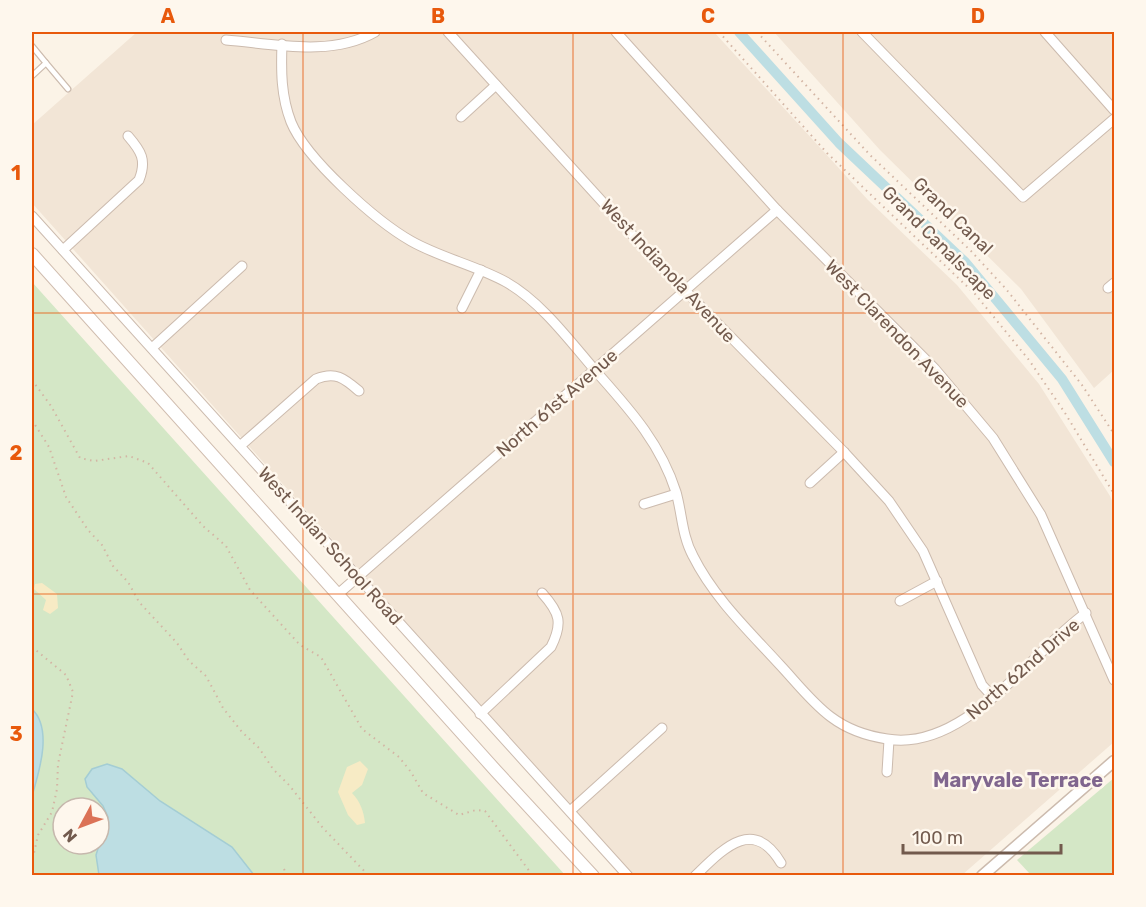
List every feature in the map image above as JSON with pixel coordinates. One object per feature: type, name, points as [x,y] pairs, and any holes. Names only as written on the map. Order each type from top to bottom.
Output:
[{"type":"main road","name":"West Indian School Road","points":[[32,254],[337,595],[593,876]]},
{"type":"street","points":[[226,40],[337,46],[361,40],[375,32]]},
{"type":"street","name":"West Indianola Avenue","points":[[448,32],[685,291],[844,452],[889,501],[906,525],[937,581],[982,685],[992,696]]},
{"type":"street","name":"West Clarendon Avenue","points":[[616,32],[777,210],[935,369],[993,438],[1041,515],[1114,680]]},
{"type":"street","points":[[862,32],[1023,197],[1114,119]]},
{"type":"street","points":[[1045,32],[1114,110]]},
{"type":"street","points":[[282,44],[281,81],[292,125],[327,170],[366,210],[396,231],[445,257],[507,282],[537,306],[650,434],[676,494],[691,554],[722,601],[830,716],[862,733],[889,740],[887,772]]},
{"type":"street","points":[[461,117],[496,85]]},
{"type":"street","points":[[63,250],[139,180],[143,170],[142,153],[128,136]]},
{"type":"street","name":"North 61st Avenue","points":[[337,595],[777,210]]},
{"type":"street","name":"West Indian School Road","points":[[32,216],[628,876]]},
{"type":"street","points":[[152,348],[242,266]]},
{"type":"street","points":[[462,308],[481,270]]},
{"type":"street","points":[[240,446],[316,379],[328,374],[336,375],[360,391]]},
{"type":"street","points":[[810,483],[844,452]]},
{"type":"street","points":[[644,504],[676,494]]},
{"type":"street","points":[[900,601],[937,581]]},
{"type":"street","points":[[480,714],[551,647],[556,636],[559,618],[553,605],[542,593]]},
{"type":"street","name":"North 62nd Drive","points":[[889,740],[910,739],[959,724],[1086,614]]},
{"type":"street","points":[[570,811],[662,728]]},
{"type":"street","points":[[982,876],[1114,761]]},
{"type":"street","points":[[695,876],[733,844],[748,840],[762,841],[772,847],[781,862]]},
{"type":"lane","points":[[32,46],[68,89]]},
{"type":"lane","points":[[32,76],[46,63]]},
{"type":"path","name":"Grand Canalscape","points":[[718,32],[827,153],[975,294],[1035,369],[1114,494]]},
{"type":"path","name":"Grand Canal","points":[[757,32],[870,155],[971,251],[1006,289],[1082,385],[1114,434]]},
{"type":"path","points":[[32,380],[51,406],[80,458],[94,461],[129,456],[142,460],[154,470],[203,526],[226,546],[250,590],[300,645],[321,657],[362,729],[399,757],[427,797],[459,815],[476,810],[484,811],[533,876]]},
{"type":"path","points":[[32,420],[49,447],[66,497],[88,530],[102,544],[113,566],[128,582],[139,602],[177,643],[189,661],[206,675],[223,708],[242,732],[259,748],[273,769],[290,784],[318,822],[369,876]]},
{"type":"path","points":[[32,647],[66,675],[73,692],[60,753],[57,789],[52,812],[38,835],[32,862]]},
{"type":"path","points":[[284,869],[287,876]]},
{"type":"shaded area","points":[[137,32],[714,32],[868,200],[957,285],[1039,384],[1110,496],[1114,505],[1114,742],[962,875],[624,875],[355,565],[32,203],[32,125]]},
{"type":"shaded area","points":[[774,32],[1114,32],[1114,370],[1094,388],[1021,289],[880,150]]},
{"type":"green space","points":[[32,282],[565,875],[32,875]]},
{"type":"green space","points":[[1114,778],[1114,875],[1031,875],[1017,860]]},
{"type":"sand","points":[[42,583],[57,594],[58,608],[50,614],[43,610],[46,600],[34,589],[35,584]]},
{"type":"sand","points":[[360,761],[368,769],[362,785],[352,793],[363,811],[365,823],[357,825],[348,815],[338,792],[347,767]]},
{"type":"water","points":[[32,709],[38,717],[43,739],[41,763],[32,796]]},
{"type":"water","points":[[107,764],[122,769],[160,801],[232,847],[254,875],[99,875],[96,856],[111,856],[111,796],[95,796],[87,787],[85,779],[92,769]]},
{"type":"waterway","points":[[739,32],[839,143],[965,262],[1062,379],[1114,462]]},
{"type":"district","name":"Maryvale Terrace","points":[[1018,780]]}]
